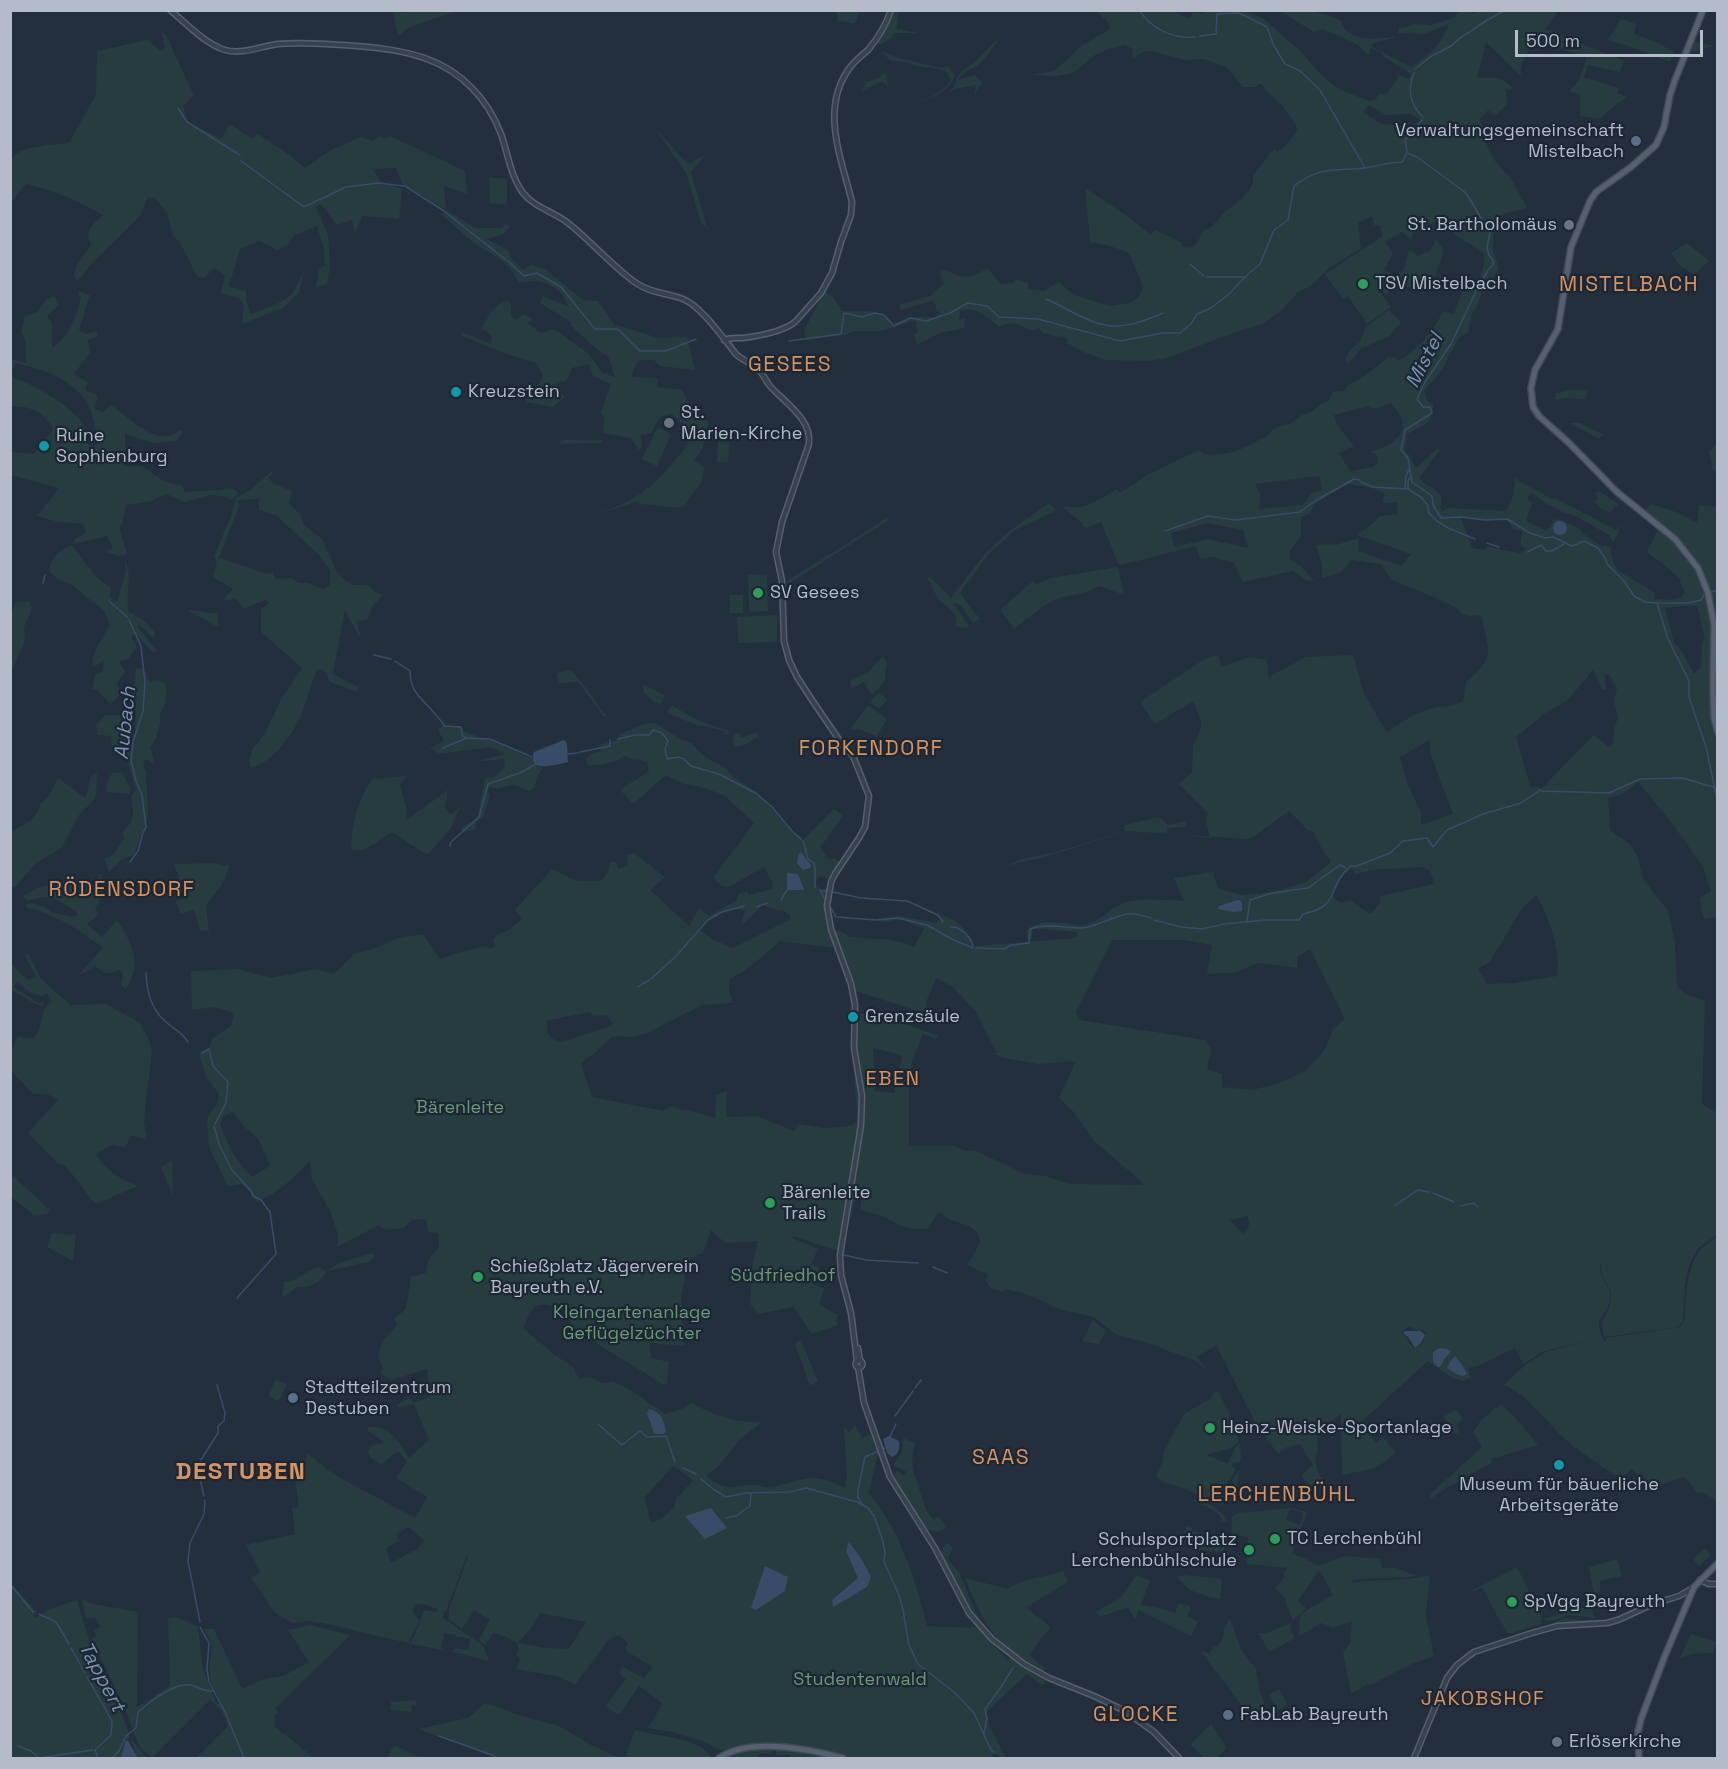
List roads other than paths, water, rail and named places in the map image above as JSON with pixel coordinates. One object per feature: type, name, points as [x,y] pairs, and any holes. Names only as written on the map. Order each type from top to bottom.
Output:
[{"type":"main road","points":[[1703,10],[1675,80],[1664,127],[1656,145],[1634,165],[1596,192],[1590,201],[1571,247],[1558,329],[1532,376],[1531,388],[1533,407],[1539,416],[1569,443],[1607,483],[1675,539],[1698,568],[1711,602],[1715,635],[1714,718],[1718,733]]},
{"type":"main road","points":[[1639,1758],[1638,1732],[1641,1719],[1689,1597],[1694,1587],[1718,1563]]},
{"type":"main road","points":[[719,1758],[741,1749],[762,1747],[810,1751],[843,1758]]},
{"type":"street","points":[[170,10],[207,41],[226,50],[241,51],[293,43],[343,45],[389,49],[441,64],[467,83],[482,100],[500,133],[511,169],[524,194],[567,222],[627,277],[639,285],[688,302],[697,309],[741,359],[759,369],[773,389],[804,422],[810,438],[809,444],[779,532],[776,552],[782,587],[784,641],[796,677],[842,744],[853,756],[869,796],[865,826],[835,874],[828,898],[828,916],[851,984],[855,1005],[854,1048],[861,1079],[861,1125],[840,1255],[841,1275],[855,1336],[858,1361],[855,1365],[859,1367],[864,1403],[890,1477],[935,1548],[969,1613],[992,1639],[1041,1674],[1094,1696],[1137,1719],[1154,1732],[1179,1758]]},
{"type":"street","points":[[724,340],[753,336],[791,325],[827,283],[853,209],[834,130],[836,99],[845,75],[875,41],[891,10]]},
{"type":"street","points":[[1700,1580],[1709,1584],[1718,1584]]},
{"type":"street","points":[[1414,1758],[1447,1678],[1456,1665],[1474,1652],[1557,1626],[1607,1623],[1679,1596],[1694,1587]]},
{"type":"street","points":[[1679,1596],[1689,1597]]},
{"type":"water","points":[[1560,521],[1565,523],[1567,528],[1565,533],[1560,535],[1555,533],[1553,528],[1555,523]]},
{"type":"water","points":[[564,740],[567,743],[568,762],[551,766],[535,764],[534,752]]},
{"type":"water","points":[[801,852],[811,865],[810,868],[803,870],[797,863]]},
{"type":"water","points":[[787,873],[798,874],[804,890],[787,890]]},
{"type":"water","points":[[1237,900],[1242,903],[1242,911],[1218,909],[1219,906]]},
{"type":"water","points":[[1421,1331],[1425,1335],[1415,1348],[1403,1333]]},
{"type":"water","points":[[1442,1348],[1451,1352],[1438,1367],[1433,1362],[1433,1353]]},
{"type":"water","points":[[1455,1356],[1467,1374],[1458,1375],[1447,1368]]},
{"type":"water","points":[[649,1409],[657,1412],[661,1417],[666,1431],[663,1434],[654,1433],[647,1413]]},
{"type":"water","points":[[889,1436],[899,1441],[899,1450],[892,1457],[887,1453],[883,1439]]},
{"type":"water","points":[[711,1508],[727,1528],[705,1539],[685,1516]]},
{"type":"water","points":[[849,1542],[871,1577],[867,1587],[833,1607],[832,1600],[858,1578],[846,1551]]},
{"type":"water","points":[[765,1566],[788,1577],[785,1591],[756,1610],[751,1608]]},
{"type":"water","points":[[126,1740],[128,1741],[138,1758],[121,1757]]},
{"type":"waterway","name":"Mistel","points":[[1139,10],[1150,23],[1163,31],[1178,36],[1195,37]]},
{"type":"waterway","points":[[1415,69],[1430,57],[1506,10]]},
{"type":"waterway","name":"Mistel","points":[[1200,36],[1216,34],[1217,14],[1239,13],[1267,27],[1274,46],[1285,64],[1300,71],[1320,90],[1365,168]]},
{"type":"waterway","points":[[1414,73],[1411,96],[1415,107],[1423,117]]},
{"type":"waterway","points":[[178,108],[187,122],[240,155]]},
{"type":"waterway","points":[[1407,151],[1405,140],[1422,120]]},
{"type":"waterway","name":"Mistel","points":[[885,316],[894,326],[910,318],[926,321],[950,313],[968,303],[987,306],[999,317],[1038,319],[1120,341],[1163,333],[1180,333],[1191,324],[1197,314],[1211,308],[1230,293],[1260,264],[1274,230],[1288,220],[1294,186],[1320,172],[1402,162],[1407,153],[1417,157],[1466,193],[1488,226],[1490,232],[1487,248],[1493,265],[1480,283],[1451,344],[1425,382],[1417,399],[1423,407],[1430,407],[1432,413],[1405,430],[1401,450],[1408,458],[1412,482],[1432,496],[1433,505],[1441,518],[1507,519],[1530,533],[1545,538],[1553,537],[1572,546],[1584,541],[1598,548],[1608,565],[1624,581],[1634,596],[1645,602],[1657,603],[1668,639],[1689,681],[1689,697],[1706,747],[1718,804]]},
{"type":"waterway","points":[[241,161],[304,207],[346,187],[378,183],[405,186],[444,211],[506,260]]},
{"type":"waterway","points":[[508,261],[524,276],[537,273],[561,287],[595,329],[618,329],[640,351],[666,351],[696,339]]},
{"type":"waterway","points":[[1190,264],[1204,276]]},
{"type":"waterway","points":[[1206,277],[1244,277]]},
{"type":"waterway","points":[[1046,299],[1065,308]]},
{"type":"waterway","points":[[1066,309],[1093,322],[1114,326],[1139,322],[1163,313]]},
{"type":"waterway","points":[[789,341],[841,334],[844,313],[862,317],[875,313],[884,315]]},
{"type":"waterway","points":[[1405,488],[1406,476],[1410,467]]},
{"type":"waterway","name":"Mistel","points":[[1408,488],[1411,476]]},
{"type":"waterway","points":[[1165,531],[1208,516],[1235,520],[1300,512],[1354,479],[1360,480]]},
{"type":"waterway","points":[[1361,482],[1373,487],[1408,489],[1422,498],[1428,506],[1429,513],[1437,521],[1475,539]]},
{"type":"waterway","points":[[1487,543],[1499,547]]},
{"type":"waterway","points":[[1527,552],[1541,545],[1546,551],[1552,551],[1564,544]]},
{"type":"waterway","points":[[43,583],[45,575]]},
{"type":"waterway","points":[[1711,592],[1718,590]]},
{"type":"waterway","points":[[1657,603],[1689,603],[1701,600],[1705,593]]},
{"type":"waterway","name":"Aubach","points":[[109,601],[127,617]]},
{"type":"waterway","name":"Aubach","points":[[129,620],[141,646],[145,683],[143,711],[133,742],[131,760],[142,795],[146,827],[138,851],[130,862]]},
{"type":"waterway","points":[[374,655],[391,659]]},
{"type":"waterway","points":[[395,661],[410,671],[415,691],[445,726],[461,727],[462,735],[466,738]]},
{"type":"waterway","points":[[618,739],[649,735],[653,730],[662,733],[668,741],[665,749],[667,759],[678,757],[684,759],[691,766],[719,774],[757,794],[801,839]]},
{"type":"waterway","points":[[443,748],[466,738],[490,739],[532,757]]},
{"type":"waterway","points":[[580,752],[610,746],[610,740]]},
{"type":"waterway","points":[[568,754],[578,753]]},
{"type":"waterway","points":[[450,846],[451,842],[479,817],[488,784],[520,773],[536,764]]},
{"type":"waterway","points":[[1541,791],[1609,793],[1640,779],[1683,778],[1713,787]]},
{"type":"waterway","points":[[1154,920],[1181,927],[1202,929],[1266,920],[1299,920],[1303,914],[1324,906],[1333,894],[1343,873],[1351,866],[1357,866],[1390,853],[1403,841],[1427,838],[1433,847],[1447,830],[1483,814],[1521,803],[1540,790]]},
{"type":"waterway","points":[[803,841],[808,859],[814,863],[815,887]]},
{"type":"waterway","points":[[1247,921],[1250,900],[1272,893],[1308,888],[1340,865],[1346,868]]},
{"type":"waterway","points":[[781,900],[787,890]]},
{"type":"waterway","points":[[820,890],[825,900]]},
{"type":"waterway","points":[[821,891],[826,891]]},
{"type":"waterway","points":[[833,892],[861,898],[907,901],[938,915],[943,922]]},
{"type":"waterway","points":[[757,907],[767,903]]},
{"type":"waterway","points":[[651,979],[676,956],[708,920],[722,912],[744,906]]},
{"type":"waterway","points":[[830,906],[836,917],[876,920],[898,918],[927,925],[973,948]]},
{"type":"waterway","points":[[976,948],[1003,949],[1012,945],[1029,943],[1030,929],[1037,927],[1082,928],[1128,914],[1151,918]]},
{"type":"waterway","points":[[951,927],[958,928],[965,933],[973,946]]},
{"type":"waterway","name":"Aubach","points":[[146,973],[149,996],[155,1009],[188,1042]]},
{"type":"waterway","points":[[638,987],[649,980]]},
{"type":"waterway","name":"Aubach","points":[[202,1053],[209,1049],[213,1066],[228,1082],[226,1103],[215,1124]]},
{"type":"waterway","name":"Aubach","points":[[214,1126],[219,1144],[232,1170],[253,1196],[261,1200],[270,1212],[276,1254],[237,1298]]},
{"type":"waterway","points":[[1394,1206],[1418,1190],[1429,1192]]},
{"type":"waterway","points":[[1433,1193],[1454,1202]]},
{"type":"waterway","points":[[1461,1206],[1473,1203],[1478,1207]]},
{"type":"waterway","points":[[844,1255],[866,1260],[918,1263]]},
{"type":"waterway","points":[[933,1267],[947,1273]]},
{"type":"waterway","points":[[915,1388],[921,1380]]},
{"type":"waterway","name":"Aubach","points":[[204,1496],[197,1466],[218,1433],[218,1426],[224,1421],[225,1413],[217,1385]]},
{"type":"waterway","points":[[895,1416],[913,1391]]},
{"type":"waterway","points":[[598,1424],[622,1445],[640,1431],[647,1437],[666,1436],[675,1462]]},
{"type":"waterway","points":[[890,1437],[896,1424]]},
{"type":"waterway","points":[[863,1505],[858,1498],[858,1490],[865,1457],[885,1448]]},
{"type":"waterway","points":[[683,1468],[696,1474]]},
{"type":"waterway","points":[[701,1479],[726,1497],[746,1493],[790,1492],[806,1488],[857,1502],[868,1508],[874,1516],[882,1538],[885,1552],[884,1562],[899,1595],[909,1645],[918,1664],[954,1692],[974,1713],[994,1752]]},
{"type":"waterway","points":[[726,1518],[736,1516],[750,1506],[751,1494]]},
{"type":"waterway","name":"Aubach","points":[[200,1622],[188,1561],[190,1543],[204,1514],[205,1500]]},
{"type":"waterway","name":"Tappert","points":[[10,1584],[33,1612]]},
{"type":"waterway","name":"Tappert","points":[[39,1614],[56,1622],[69,1644]]},
{"type":"waterway","name":"Aubach","points":[[200,1627],[209,1643],[207,1669],[209,1682],[226,1714],[244,1758]]},
{"type":"waterway","name":"Tappert","points":[[71,1648],[85,1673]]},
{"type":"waterway","points":[[984,1733],[987,1718],[985,1709],[1013,1668]]},
{"type":"waterway","name":"Tappert","points":[[87,1677],[112,1721],[111,1735],[95,1750],[98,1758]]},
{"type":"waterway","points":[[112,1758],[119,1751],[126,1736],[136,1728],[138,1712],[155,1698],[184,1685],[213,1691]]},
{"type":"waterway","points":[[439,1736],[497,1758]]},
{"type":"waterway","points":[[18,1746],[31,1751],[39,1758],[93,1750]]},
{"type":"place","name":"Verwaltungsgemeinschaft Mistelbach","points":[[1636,141]]},
{"type":"place","name":"St. Bartholomäus","points":[[1569,225]]},
{"type":"place","name":"TSV Mistelbach","points":[[1363,284]]},
{"type":"place","name":"Kreuzstein","points":[[456,392]]},
{"type":"place","name":"St. Marien-Kirche","points":[[669,423]]},
{"type":"place","name":"Ruine Sophienburg","points":[[44,446]]},
{"type":"place","name":"SV Gesees","points":[[758,593]]},
{"type":"place","name":"Grenzsäule","points":[[853,1017]]},
{"type":"place","name":"Bärenleite Trails","points":[[770,1203]]},
{"type":"place","name":"Schießplatz Jägerverein Bayreuth e.V.","points":[[478,1277]]},
{"type":"place","name":"Stadtteilzentrum Destuben","points":[[293,1398]]},
{"type":"place","name":"Heinz-Weiske-Sportanlage","points":[[1210,1428]]},
{"type":"place","name":"Museum für bäuerliche Arbeitsgeräte","points":[[1559,1465]]},
{"type":"place","name":"TC Lerchenbühl","points":[[1275,1539]]},
{"type":"place","name":"Schulsportplatz Lerchenbühlschule","points":[[1249,1550]]},
{"type":"place","name":"SpVgg Bayreuth","points":[[1512,1602]]},
{"type":"place","name":"FabLab Bayreuth","points":[[1228,1715]]},
{"type":"place","name":"Erlöserkirche","points":[[1557,1742]]},
{"type":"district","name":"MISTELBACH","points":[[1629,285]]},
{"type":"district","name":"GESEES","points":[[790,365]]},
{"type":"district","name":"FORKENDORF","points":[[871,749]]},
{"type":"district","name":"RÖDENSDORF","points":[[122,890]]},
{"type":"district","name":"EBEN","points":[[893,1080]]},
{"type":"district","name":"SAAS","points":[[1001,1458]]},
{"type":"district","name":"DESTUBEN","points":[[241,1472]]},
{"type":"district","name":"LERCHENBÜHL","points":[[1277,1495]]},
{"type":"district","name":"JAKOBSHOF","points":[[1483,1700]]},
{"type":"district","name":"GLOCKE","points":[[1136,1715]]},
{"type":"park label","name":"Bärenleite","points":[[460,1108]]},
{"type":"park label","name":"Südfriedhof","points":[[783,1276]]},
{"type":"park label","name":"Kleingartenanlage Geflügelzüchter","points":[[632,1323]]},
{"type":"park label","name":"Studentenwald","points":[[860,1680]]}]
